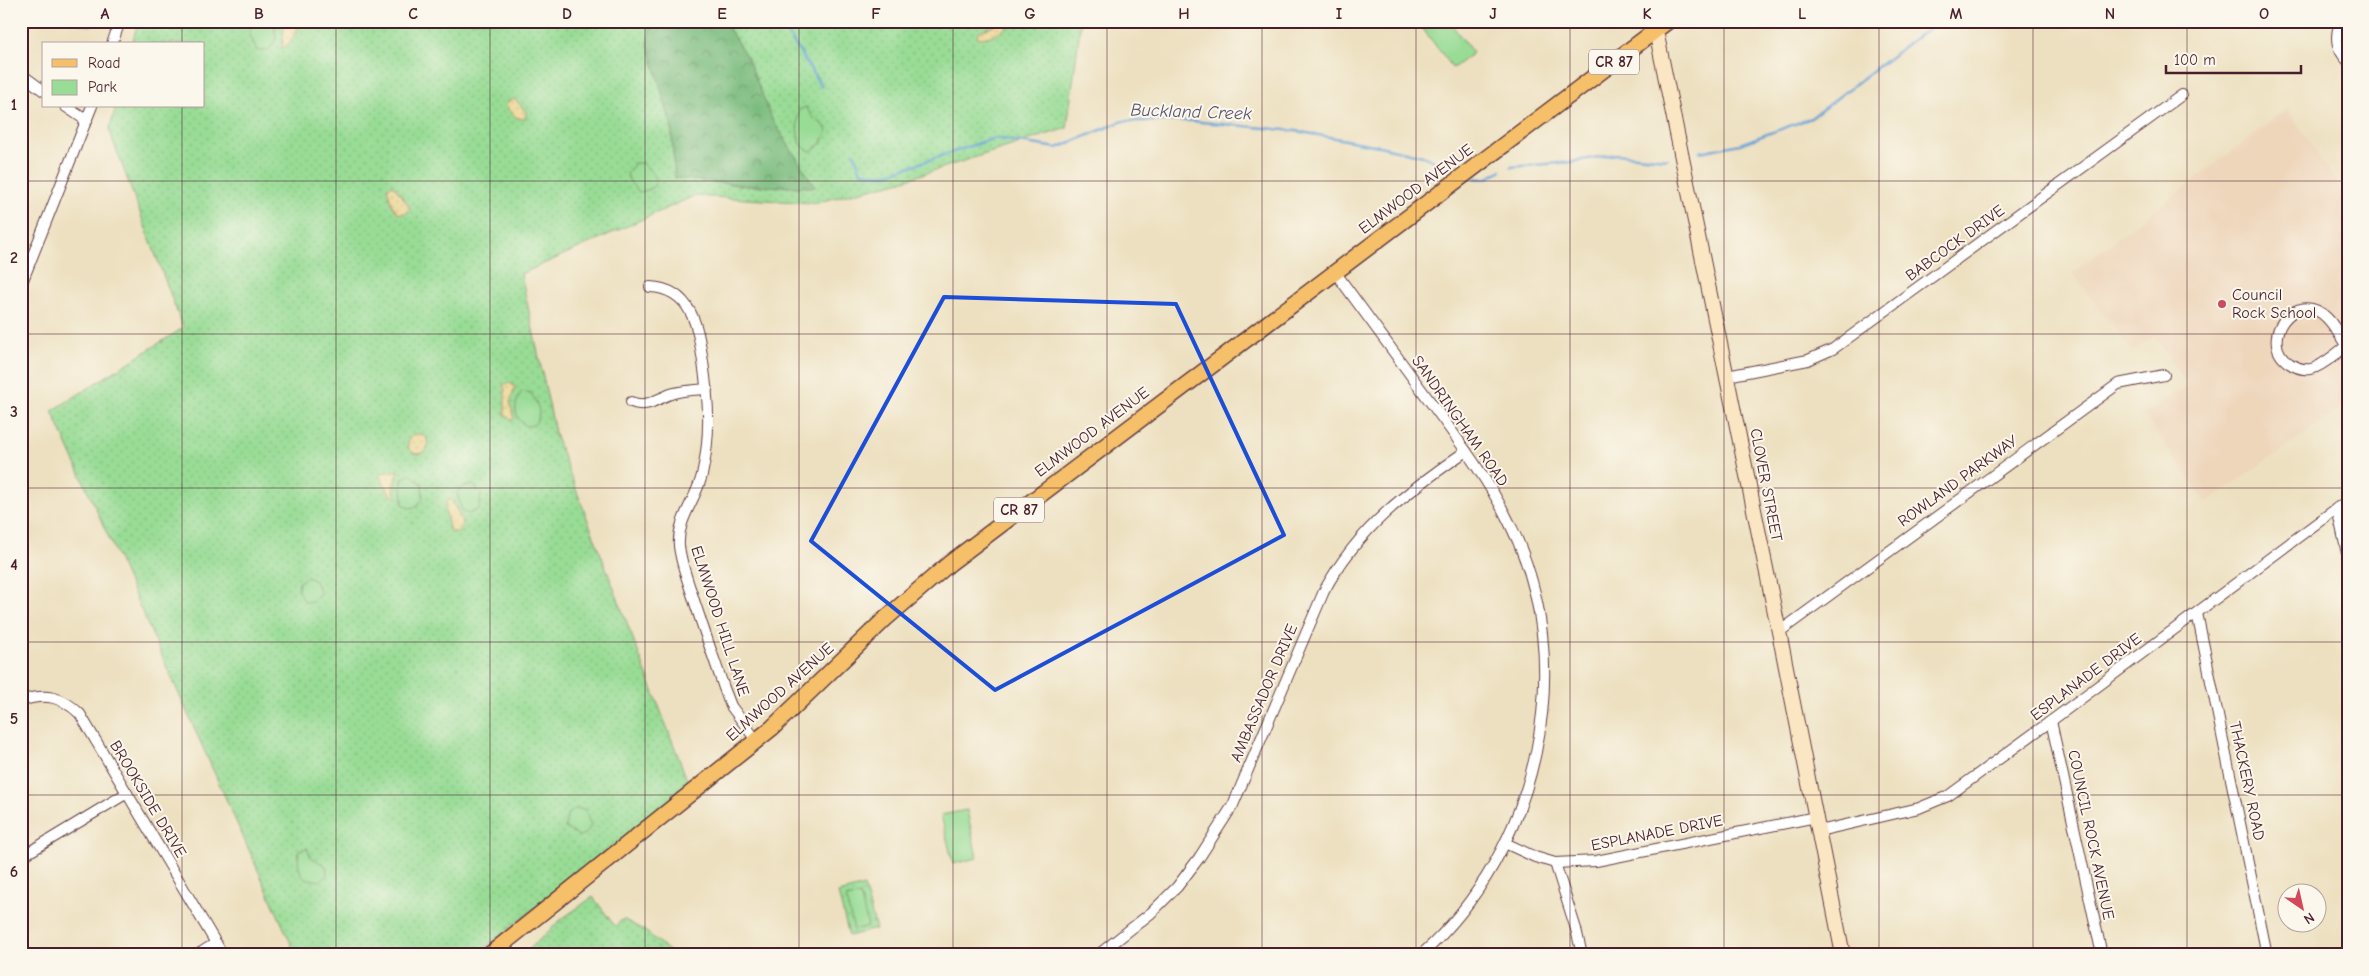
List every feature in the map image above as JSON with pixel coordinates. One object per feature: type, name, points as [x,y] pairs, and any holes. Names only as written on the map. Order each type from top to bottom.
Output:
[{"type":"main road","name":"ELMWOOD AVENUE","points":[[490,955],[756,740],[786,714],[913,593],[950,563],[1335,272],[1655,26],[1668,21]]},
{"type":"main road","name":"CLOVER STREET","points":[[1655,26],[1843,955]]},
{"type":"street","points":[[113,42],[120,21]]},
{"type":"street","points":[[2341,21],[2337,32],[2337,42],[2340,52],[2348,61]]},
{"type":"street","points":[[21,74],[42,90]]},
{"type":"street","name":"BABCOCK DRIVE","points":[[1727,376],[1808,360],[1833,349],[2182,95]]},
{"type":"street","points":[[68,108],[86,122]]},
{"type":"street","points":[[21,285],[91,108]]},
{"type":"street","name":"SANDRINGHAM ROAD","points":[[1335,272],[1466,451],[1509,521],[1532,583],[1542,638],[1543,688],[1538,745],[1524,799],[1505,842],[1469,902],[1421,955]]},
{"type":"street","name":"ELMWOOD HILL LANE","points":[[650,287],[659,287],[680,298],[692,314],[698,330],[710,421],[701,478],[685,512],[680,529],[679,545],[686,575],[728,697],[741,721],[756,740]]},
{"type":"street","points":[[2309,308],[2328,318],[2347,347],[2311,369],[2297,368],[2282,359],[2277,346],[2278,330],[2285,317],[2297,310],[2309,308]]},
{"type":"street","name":"ROWLAND PARKWAY","points":[[1779,632],[2118,384],[2164,375]]},
{"type":"street","points":[[632,402],[640,405],[650,404],[672,394],[707,389]]},
{"type":"street","name":"AMBASSADOR DRIVE","points":[[1098,955],[1151,913],[1177,887],[1199,858],[1233,805],[1324,591],[1342,560],[1365,532],[1398,500],[1466,451]]},
{"type":"street","name":"ESPLANADE DRIVE","points":[[1819,831],[1919,808],[1948,796],[2051,722],[2348,500]]},
{"type":"street","points":[[2337,508],[2348,558]]},
{"type":"street","name":"THACKERY ROAD","points":[[2197,613],[2267,955]]},
{"type":"street","name":"BROOKSIDE DRIVE","points":[[21,701],[48,696],[58,698],[73,707],[85,722],[223,955]]},
{"type":"street","name":"COUNCIL ROCK AVENUE","points":[[2051,722],[2102,955]]},
{"type":"street","points":[[21,858],[127,793]]},
{"type":"street","name":"ESPLANADE DRIVE","points":[[1505,842],[1535,857],[1556,863],[1596,861],[1816,817]]},
{"type":"street","points":[[1556,863],[1582,955]]},
{"type":"street","points":[[197,955],[216,943]]},
{"type":"highlighted area","points":[[944,297],[1176,304],[1284,535],[995,690],[811,541]]},
{"type":"shaded area","name":"Council Rock School","points":[[2287,109],[2348,200],[2348,404],[2206,503],[2144,415],[2188,385],[2154,336],[2132,351],[2072,273]]},
{"type":"green space","points":[[138,21],[1081,21],[1067,128],[898,182],[815,203],[694,196],[521,274],[556,437],[689,785],[476,955],[296,955],[52,411],[183,328],[109,130],[115,108],[205,108],[205,42],[133,42]]},
{"type":"green space","points":[[257,21],[274,23],[276,39],[269,50],[257,51],[249,32]]},
{"type":"green space","points":[[651,21],[724,21],[748,59],[772,119],[815,187],[748,186],[675,178],[671,124],[648,44]]},
{"type":"green space","points":[[1430,21],[1449,21],[1473,53],[1453,68],[1422,28]]},
{"type":"green space","points":[[806,107],[814,119],[824,125],[827,131],[821,144],[811,151],[802,145],[798,134],[799,110]]},
{"type":"green space","points":[[635,163],[643,163],[655,176],[655,185],[648,190],[639,192],[630,182],[627,174]]},
{"type":"green space","points":[[522,391],[531,393],[537,405],[539,413],[534,425],[526,426],[517,414],[517,401]]},
{"type":"green space","points":[[410,474],[422,484],[423,498],[416,507],[409,508],[403,504],[402,479]]},
{"type":"green space","points":[[473,485],[481,494],[479,509],[468,514],[462,510],[457,493],[462,487]]},
{"type":"green space","points":[[307,577],[315,581],[320,593],[314,600],[305,602],[298,591],[299,582]]},
{"type":"green space","points":[[575,809],[585,809],[591,826],[585,834],[579,836],[565,828],[567,815]]},
{"type":"green space","points":[[967,810],[977,858],[953,864],[941,815]]},
{"type":"green space","points":[[307,848],[311,857],[326,866],[327,875],[320,881],[304,878],[300,871],[298,861],[299,850]]},
{"type":"green space","points":[[864,886],[876,929],[849,936],[838,893]]},
{"type":"green space","points":[[860,895],[868,926],[854,930],[846,898]]},
{"type":"green space","points":[[593,897],[615,926],[623,919],[645,931],[674,955],[523,955],[563,918]]},
{"type":"sand","points":[[282,21],[301,23],[290,42],[282,49],[284,29]]},
{"type":"sand","points":[[999,21],[1007,21],[1009,24],[994,35],[977,37],[978,32],[996,25]]},
{"type":"sand","points":[[515,99],[526,112],[525,119],[517,118],[506,107],[508,101]]},
{"type":"sand","points":[[393,185],[410,207],[408,212],[398,213],[392,205],[387,188]]},
{"type":"sand","points":[[510,383],[515,387],[510,402],[514,419],[512,420],[505,415],[505,390],[503,385]]},
{"type":"sand","points":[[414,434],[422,434],[428,440],[428,448],[422,454],[414,454],[408,448],[408,440]]},
{"type":"sand","points":[[399,471],[393,488],[396,496],[391,496],[380,473]]},
{"type":"sand","points":[[451,499],[462,521],[460,532],[450,532],[445,509],[447,501]]},
{"type":"waterway","name":"Buckland Creek","points":[[68,21],[90,25],[97,21]]},
{"type":"waterway","name":"Buckland Creek","points":[[780,21],[822,87]]},
{"type":"waterway","name":"Buckland Creek","points":[[1700,152],[1740,144],[1811,118],[1918,36],[1942,21]]},
{"type":"waterway","name":"Buckland Creek","points":[[854,153],[861,172],[884,175],[995,138],[1057,148],[1123,121],[1191,121],[1296,131],[1379,146],[1423,156],[1456,172]]},
{"type":"waterway","name":"Buckland Creek","points":[[1511,167],[1571,162],[1616,154],[1667,159]]},
{"type":"waterway","name":"Buckland Creek","points":[[1475,178],[1486,178],[1501,170]]},
{"type":"place","name":"Council Rock School","points":[[2222,304]]}]
